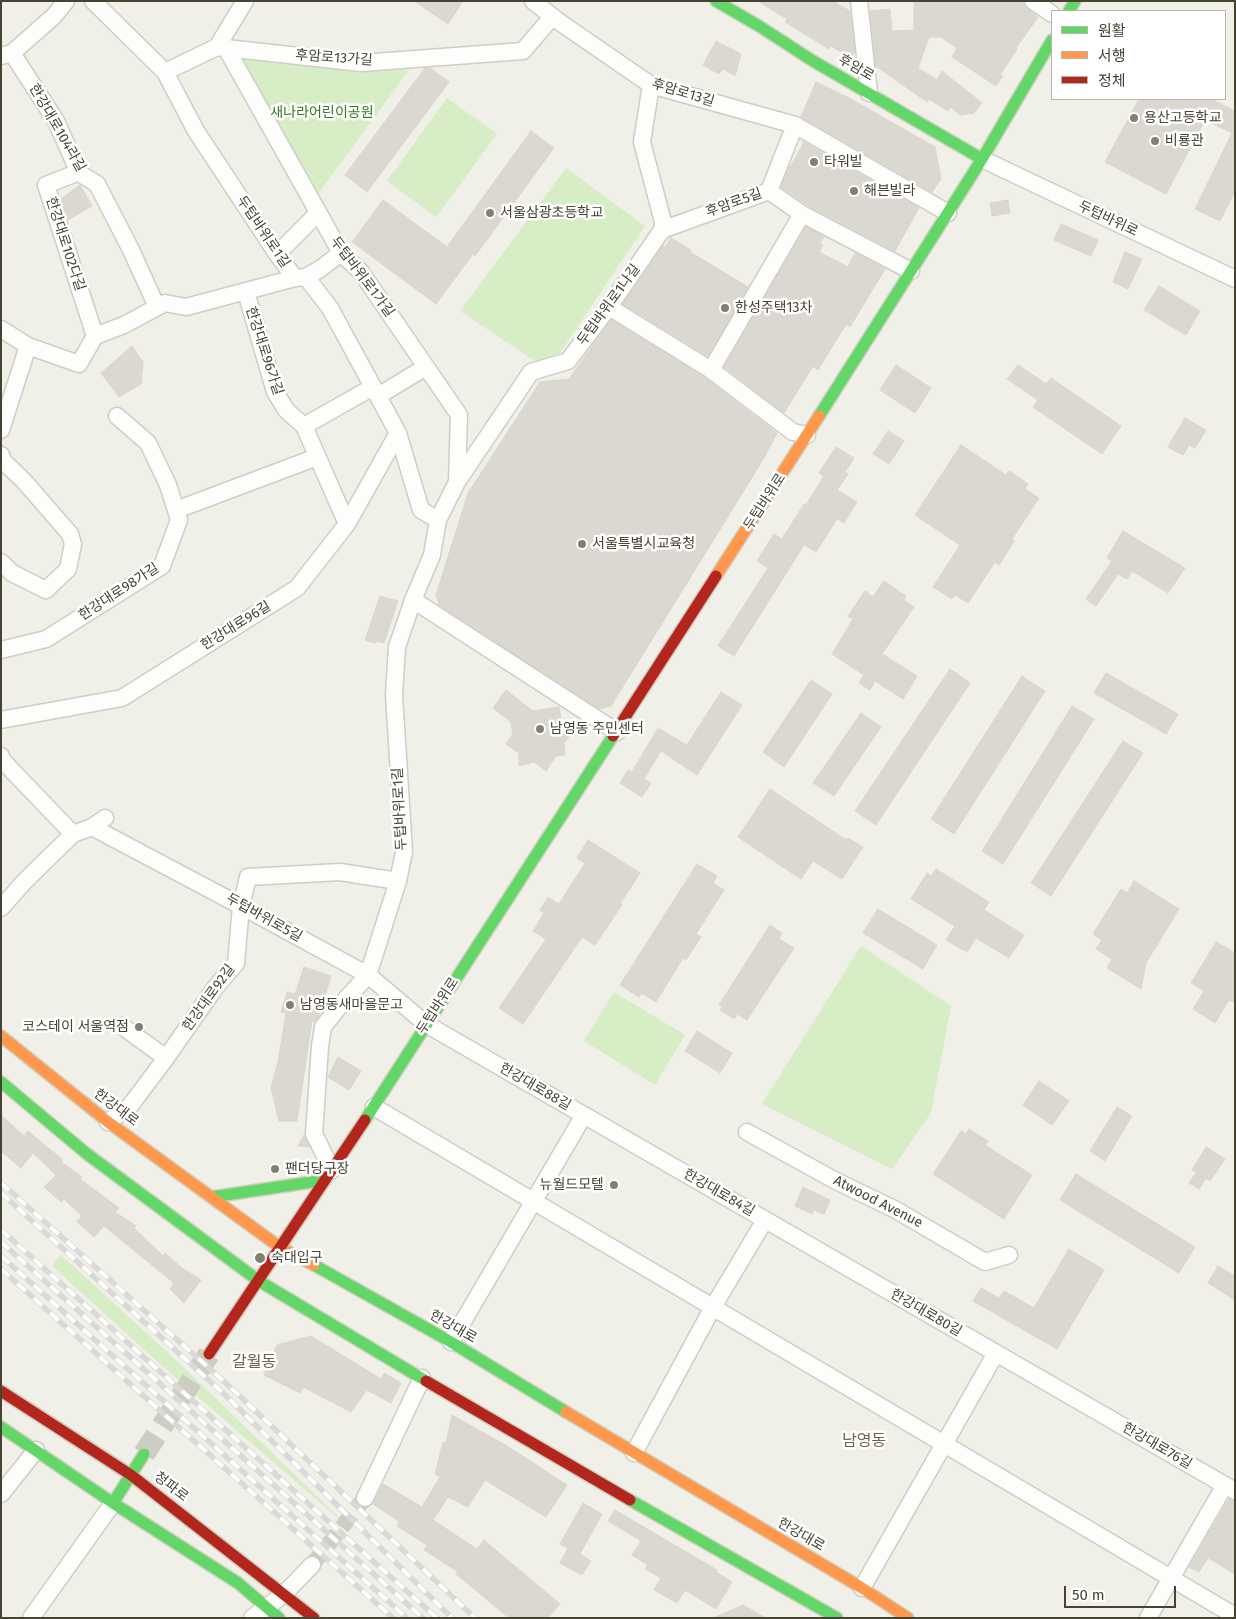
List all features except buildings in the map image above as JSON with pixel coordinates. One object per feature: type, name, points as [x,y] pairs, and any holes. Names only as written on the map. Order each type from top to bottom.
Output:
[{"type":"main road","name":"후암로","points":[[716,1],[813,61],[982,159]]},
{"type":"main road","name":"두텁바위로","points":[[210,1354],[374,1107],[808,435],[982,159],[1051,42]]},
{"type":"main road","name":"한강대로","points":[[1,1036],[108,1122],[281,1248],[452,1342],[634,1453],[862,1588],[908,1618]]},
{"type":"main road","points":[[1,1082],[88,1154],[259,1281],[564,1463],[836,1618]]},
{"type":"main road","points":[[212,1197],[329,1175]]},
{"type":"main road","name":"청파로","points":[[1,1391],[130,1475],[314,1618]]},
{"type":"main road","points":[[1,1427],[113,1503],[238,1583],[273,1613]]},
{"type":"main road","points":[[113,1503],[144,1454]]},
{"type":"street","name":"한강대로104라길","points":[[66,1],[54,16],[7,55],[56,121],[79,173],[97,184],[131,250],[157,307]]},
{"type":"street","name":"두텁바위로1길","points":[[93,1],[165,72],[196,131],[277,254],[330,308],[398,433],[421,510],[438,520]]},
{"type":"street","points":[[165,72],[222,47],[245,1]]},
{"type":"street","name":"후암로13길","points":[[533,1],[552,17],[651,85],[795,125]]},
{"type":"street","points":[[859,1],[869,93]]},
{"type":"street","points":[[1033,1],[1051,13]]},
{"type":"street","name":"후암로13가길","points":[[222,47],[361,63],[523,52],[552,17]]},
{"type":"street","name":"두텁바위로1가길","points":[[222,47],[341,253],[361,272],[460,415],[457,482]]},
{"type":"street","points":[[651,85],[642,142],[663,222],[662,230]]},
{"type":"street","points":[[795,125],[948,212]]},
{"type":"street","name":"후암로5길","points":[[662,230],[769,191],[795,125]]},
{"type":"street","name":"두텁바위로","points":[[982,159],[1235,279]]},
{"type":"street","name":"한강대로102다길","points":[[79,173],[46,185],[95,336]]},
{"type":"street","points":[[769,191],[802,214],[911,271]]},
{"type":"street","points":[[277,254],[318,213]]},
{"type":"street","points":[[711,370],[802,214]]},
{"type":"street","name":"두텁바위로1나길","points":[[457,482],[531,372],[568,360],[610,307],[662,230]]},
{"type":"street","points":[[1,330],[28,346],[79,364],[95,336],[124,325],[166,303],[186,307],[301,277],[320,269],[341,253]]},
{"type":"street","name":"한강대로96가길","points":[[246,292],[275,392],[286,411],[304,426],[347,524]]},
{"type":"street","points":[[610,307],[711,370],[793,432],[808,435]]},
{"type":"street","points":[[1,430],[28,346]]},
{"type":"street","points":[[304,426],[426,367]]},
{"type":"street","name":"한강대로98가길","points":[[1,650],[46,639],[162,566],[179,520],[176,510],[168,485],[148,443],[117,416]]},
{"type":"street","name":"한강대로96길","points":[[1,720],[122,698],[297,588],[347,524],[398,433]]},
{"type":"street","points":[[1,455],[4,461],[70,534],[73,544],[68,569],[46,590],[12,573],[1,562]]},
{"type":"street","points":[[176,510],[318,457]]},
{"type":"street","name":"두텁바위로1길","points":[[329,1175],[314,1134],[320,1046],[324,1027],[338,1008],[368,975],[398,881],[404,852],[394,695],[397,648],[413,600],[432,555],[438,520],[457,482]]},
{"type":"street","points":[[413,600],[617,732]]},
{"type":"street","points":[[1,756],[2,760],[73,834],[24,882],[1,908]]},
{"type":"street","name":"두텁바위로5길","points":[[73,834],[99,823],[241,906],[368,975],[426,1024]]},
{"type":"street","name":"한강대로92길","points":[[108,1122],[130,1106],[215,988],[236,963],[241,906],[248,877],[340,872],[398,881]]},
{"type":"street","name":"한강대로88길","points":[[426,1024],[584,1115],[452,1342]]},
{"type":"street","points":[[122,1026],[166,1058]]},
{"type":"street","points":[[374,1107],[1235,1616]]},
{"type":"street","name":"한강대로84길","points":[[584,1115],[765,1220],[712,1307],[634,1453]]},
{"type":"street","name":"Atwood Avenue","points":[[747,1132],[836,1181],[896,1210],[985,1262],[1009,1255]]},
{"type":"street","name":"한강대로80길","points":[[765,1220],[996,1353]]},
{"type":"street","points":[[862,1588],[996,1353]]},
{"type":"street","name":"한강대로76길","points":[[996,1353],[1230,1488],[1171,1578],[1148,1618]]},
{"type":"street","points":[[366,1498],[422,1378]]},
{"type":"street","points":[[1,1494],[36,1450]]},
{"type":"street","points":[[31,1618],[113,1503]]},
{"type":"street","points":[[252,1618],[273,1613],[284,1594],[312,1565]]},
{"type":"green space","name":"새나라어린이공원","points":[[238,55],[339,68],[409,70],[318,194]]},
{"type":"green space","points":[[447,98],[497,134],[436,217],[387,181]]},
{"type":"green space","points":[[566,168],[645,226],[560,353],[535,361],[460,311]]},
{"type":"green space","points":[[861,946],[951,1006],[931,1113],[892,1169],[762,1104]]},
{"type":"green space","points":[[614,992],[685,1035],[655,1085],[584,1041]]},
{"type":"green space","points":[[61,1255],[178,1362],[353,1531],[169,1372],[52,1266]]},
{"type":"tunnel","points":[[144,1454],[209,1354]]},
{"type":"tunnel","points":[[312,1565],[365,1498]]},
{"type":"railway","points":[[1,1183],[228,1385],[475,1618]]},
{"type":"railway","points":[[1,1193],[223,1393],[452,1618]]},
{"type":"railway","points":[[1,1230],[437,1618]]},
{"type":"railway","points":[[1,1242],[423,1618]]},
{"type":"railway","points":[[1,1256],[407,1618]]},
{"type":"railway","points":[[1,1269],[393,1618]]},
{"type":"traffic: fast","points":[[716,1],[813,61],[982,159]]},
{"type":"traffic: fast","points":[[1070,10],[1075,1]]},
{"type":"traffic: fast","points":[[819,416],[982,159],[1051,42]]},
{"type":"traffic: fast","points":[[365,1120],[613,736]]},
{"type":"traffic: fast","points":[[1,1082],[87,1154],[259,1281],[426,1381]]},
{"type":"traffic: fast","points":[[212,1197],[325,1180]]},
{"type":"traffic: fast","points":[[314,1265],[451,1342],[566,1412]]},
{"type":"traffic: fast","points":[[1,1427],[113,1503],[238,1583],[279,1618]]},
{"type":"traffic: fast","points":[[113,1503],[144,1454]]},
{"type":"traffic: fast","points":[[630,1500],[837,1618]]},
{"type":"traffic: slow","points":[[716,576],[819,416]]},
{"type":"traffic: slow","points":[[1,1036],[108,1122],[281,1248],[314,1265]]},
{"type":"traffic: slow","points":[[566,1412],[862,1588],[908,1618]]},
{"type":"traffic: jam","points":[[613,736],[716,576]]},
{"type":"traffic: jam","points":[[209,1354],[365,1120]]},
{"type":"traffic: jam","points":[[426,1381],[630,1500]]},
{"type":"traffic: jam","points":[[1,1391],[131,1475],[314,1618]]},
{"type":"place","name":"용산고등학교","points":[[1134,118]]},
{"type":"place","name":"비룡관","points":[[1155,141]]},
{"type":"place","name":"타워빌","points":[[814,162]]},
{"type":"place","name":"해븐빌라","points":[[854,191]]},
{"type":"place","name":"서울삼광초등학교","points":[[490,213]]},
{"type":"place","name":"한성주택13차","points":[[725,308]]},
{"type":"place","name":"서울특별시교육청","points":[[582,544]]},
{"type":"place","name":"남영동 주민센터","points":[[540,729]]},
{"type":"place","name":"남영동새마을문고","points":[[290,1005]]},
{"type":"place","name":"코스테이 서울역점","points":[[139,1027]]},
{"type":"place","name":"팬더당구장","points":[[275,1169]]},
{"type":"place","name":"뉴월드모텔","points":[[614,1185]]},
{"type":"place","name":"숙대입구","points":[[260,1258]]},
{"type":"district","name":"갈월동","points":[[254,1363]]},
{"type":"district","name":"남영동","points":[[864,1442]]}]
